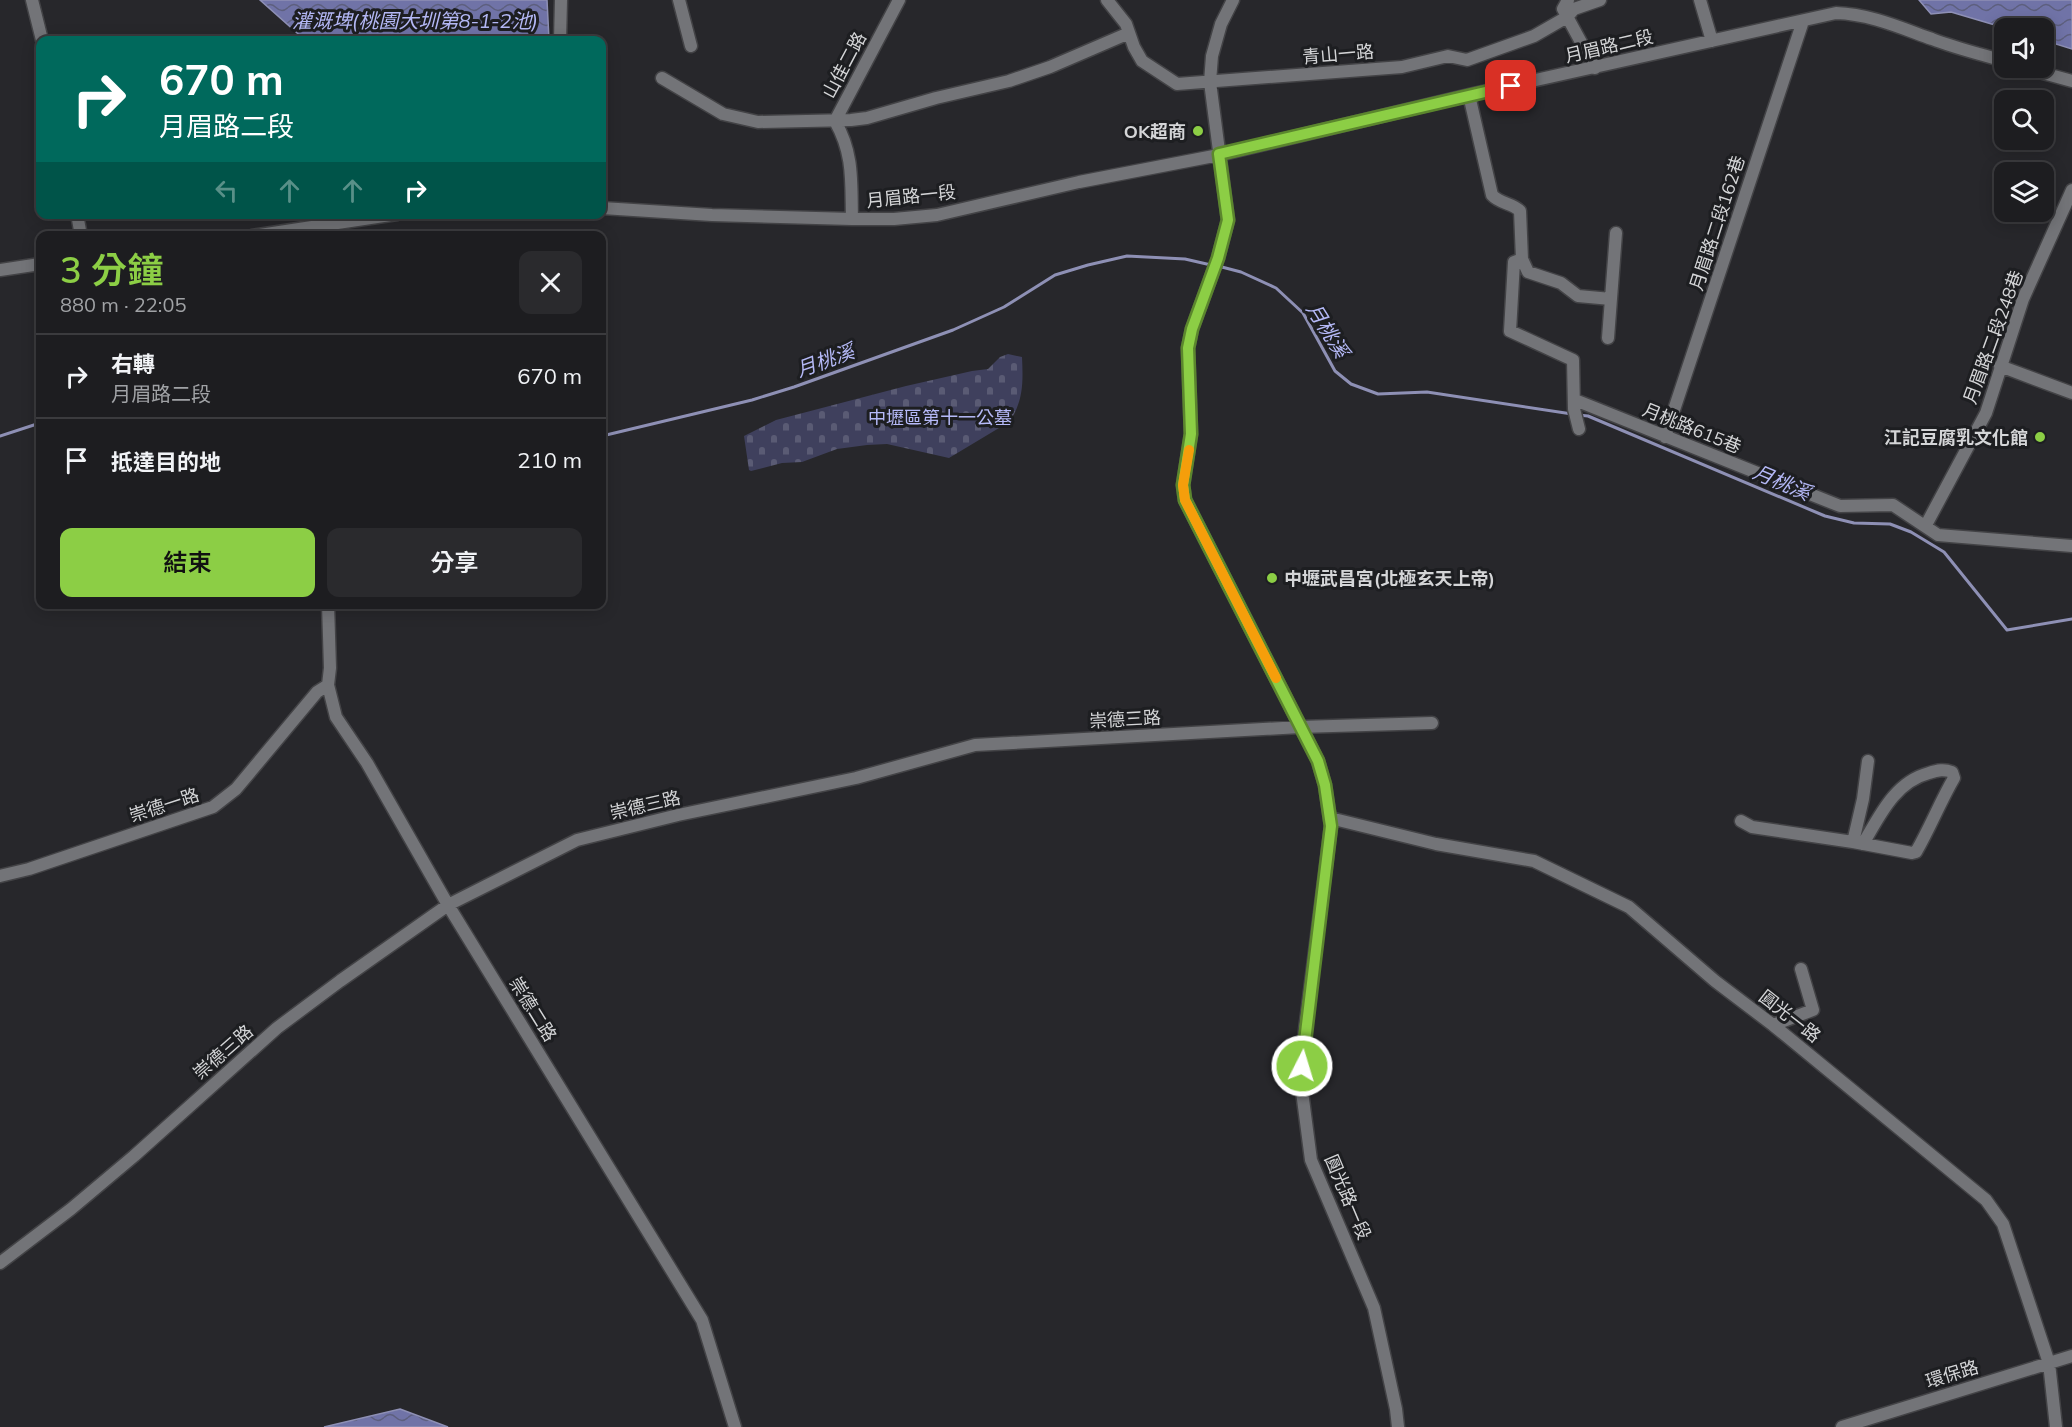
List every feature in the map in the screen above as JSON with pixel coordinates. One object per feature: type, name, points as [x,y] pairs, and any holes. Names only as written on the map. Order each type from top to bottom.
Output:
[{"type":"street","points":[[33,0],[41,36]]},
{"type":"street","points":[[560,36],[561,0]]},
{"type":"street","points":[[679,0],[691,46]]},
{"type":"street","name":"山佳二路","points":[[852,219],[850,165],[846,139],[835,121],[899,0]]},
{"type":"street","name":"青山一路","points":[[1107,0],[1126,24],[1142,61],[1177,84],[1402,67],[1448,56],[1467,60],[1534,36],[1567,17],[1574,9],[1600,0]]},
{"type":"street","name":"圓光路一段","points":[[1233,0],[1221,24],[1212,56],[1210,82],[1228,220],[1218,258],[1192,329],[1188,348],[1191,434],[1183,485],[1185,500],[1318,761],[1325,785],[1331,826],[1305,1030],[1301,1084],[1311,1160],[1374,1308],[1398,1427]]},
{"type":"street","points":[[1568,0],[1563,9],[1595,68]]},
{"type":"street","points":[[1700,0],[1712,40]]},
{"type":"street","name":"月眉路二段","points":[[1219,154],[1469,95],[1836,13],[1849,13],[1890,23],[1934,40],[1994,58]]},
{"type":"street","name":"月眉路二段162巷","points":[[1665,436],[1803,21]]},
{"type":"street","points":[[662,78],[723,114],[758,122],[835,121],[867,118],[936,98],[1009,81],[1050,67],[1129,33]]},
{"type":"street","points":[[2054,76],[2072,81]]},
{"type":"street","points":[[1469,95],[1492,195],[1516,207],[1520,212],[1522,259],[1528,272],[1561,283],[1578,296],[1611,299]]},
{"type":"street","name":"月眉路一段","points":[[606,208],[712,214],[894,219],[937,215],[1079,182],[1219,154]]},
{"type":"street","name":"月眉路二段248巷","points":[[1926,525],[1986,413],[2023,299],[2072,190]]},
{"type":"street","points":[[285,231],[364,219]]},
{"type":"street","points":[[1608,338],[1616,233]]},
{"type":"street","points":[[1522,259],[1514,262],[1510,330],[1573,360],[1574,405],[1579,429]]},
{"type":"street","points":[[0,270],[36,265]]},
{"type":"street","points":[[2000,366],[2072,393]]},
{"type":"street","name":"月桃路615巷","points":[[1574,405],[1665,436],[1840,506],[1893,504],[1938,535],[2072,546]]},
{"type":"street","name":"崇德二路","points":[[328,609],[330,676],[328,685],[336,717],[367,764],[448,905],[702,1320],[735,1427]]},
{"type":"street","name":"崇德一路","points":[[0,876],[29,869],[213,807],[236,789],[317,692],[328,685]]},
{"type":"street","name":"崇德三路","points":[[0,1263],[125,1164],[277,1028],[448,905],[577,840],[678,815],[856,778],[975,745],[1300,727],[1432,723]]},
{"type":"street","points":[[1858,843],[1868,761]]},
{"type":"street","points":[[1741,821],[1752,827],[1901,852],[1916,852],[1954,778],[1952,772],[1940,770],[1924,774],[1905,783],[1858,843]]},
{"type":"street","name":"圓光一路","points":[[1330,818],[1436,844],[1534,861],[1576,879],[1629,907],[1715,981],[1773,1025],[1986,1200],[2003,1224],[2049,1363],[2056,1427]]},
{"type":"street","points":[[1773,1025],[1812,1010],[1801,969]]},
{"type":"street","name":"環保路","points":[[1842,1427],[2072,1356]]},
{"type":"green space","name":"中壢區第十一公墓","points":[[1008,354],[1022,357],[1022,391],[1014,414],[1009,422],[949,458],[887,444],[867,445],[837,449],[802,462],[782,463],[749,470],[744,436],[776,420],[906,386],[988,369],[1000,357]]},
{"type":"water","name":"灌溉埤(桃園大圳第8-1-2池)","points":[[260,0],[547,0],[549,36],[300,36]]},
{"type":"water","points":[[1919,0],[2072,0],[2072,49],[2054,43],[2054,18],[1994,18],[1994,25],[1951,12],[1931,14]]},
{"type":"water","points":[[400,1409],[448,1427],[324,1427]]},
{"type":"waterway","name":"月桃溪","points":[[606,435],[752,400],[794,387],[953,330],[1004,307],[1055,275],[1088,265],[1127,256],[1185,259],[1211,265]]},
{"type":"waterway","name":"月桃溪","points":[[1218,266],[1241,272],[1276,288],[1303,313],[1335,371],[1351,384],[1378,394],[1427,392],[1572,414]]},
{"type":"waterway","name":"月桃溪","points":[[1578,415],[1588,416],[1825,516],[1854,523],[1890,524],[1911,532],[1944,552],[2007,630],[2072,619]]},
{"type":"waterway","name":"月桃溪","points":[[0,436],[36,424]]},
{"type":"slow traffic","points":[[1189,450],[1183,485],[1185,500],[1276,678]]},
{"type":"place","name":"OK超商","points":[[1198,131]]},
{"type":"place","name":"江記豆腐乳文化館","points":[[2040,437]]},
{"type":"place","name":"中壢武昌宮(北極玄天上帝)","points":[[1272,578]]},
{"type":"route","points":[[1302,1066],[1331,826],[1325,785],[1318,761],[1185,500],[1183,485],[1191,434],[1188,348],[1192,329],[1218,258],[1228,220],[1219,154],[1511,86]]}]
